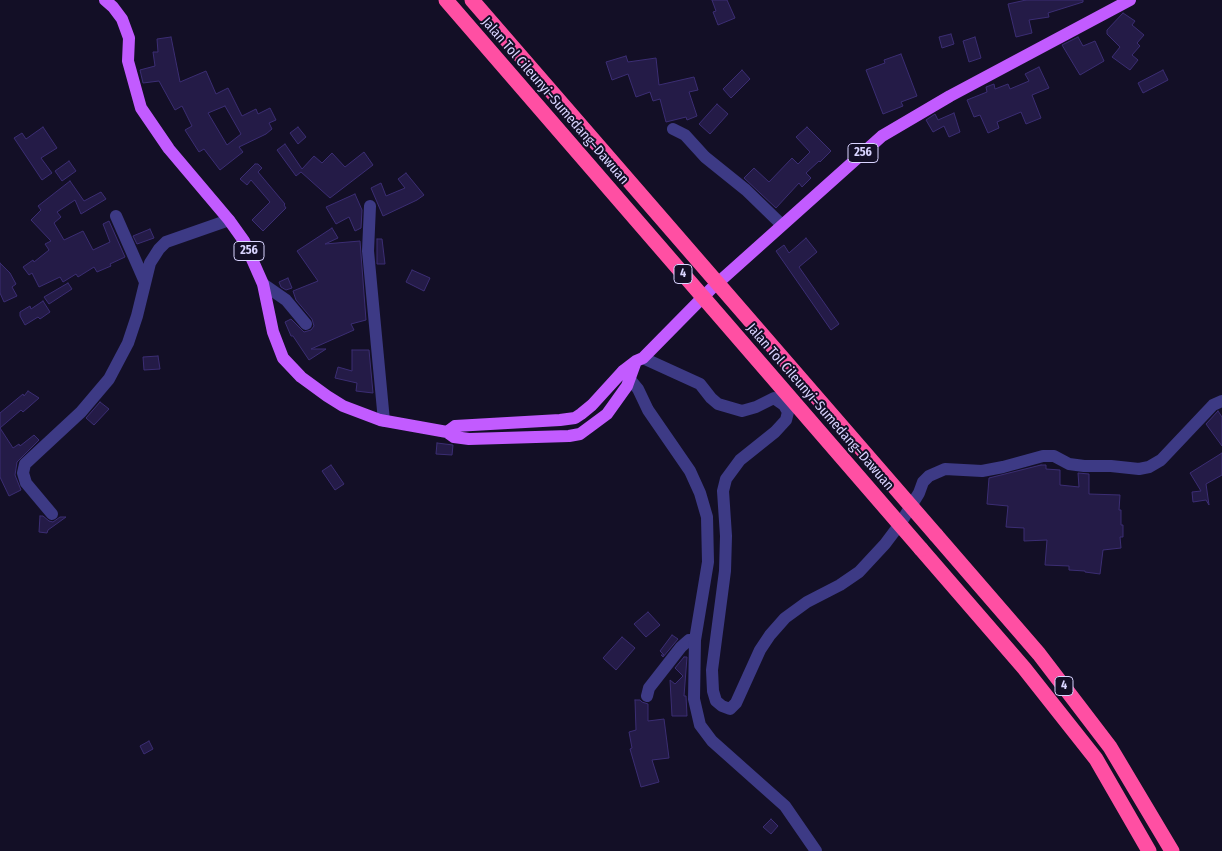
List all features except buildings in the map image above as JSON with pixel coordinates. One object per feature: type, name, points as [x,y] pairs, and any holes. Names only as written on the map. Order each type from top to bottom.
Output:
[{"type":"highway","name":"Jalan Tol Cileunyi–Sumedang–Dawuan","points":[[446,0],[1024,668],[1096,759],[1149,851]]},
{"type":"highway","name":"Jalan Tol Cileunyi–Sumedang–Dawuan","points":[[472,0],[1040,654],[1110,747],[1172,851]]},
{"type":"main road","name":"256","points":[[105,0],[122,19],[129,38],[128,61],[141,108],[169,150],[244,241],[264,284],[273,332],[283,358],[301,377],[326,396],[343,406],[384,421],[447,432],[454,437],[469,439],[516,436],[569,436],[580,434],[607,414],[627,386],[626,374]]},
{"type":"main road","name":"256","points":[[447,432],[455,426],[575,418],[626,374],[711,289],[882,136],[950,96],[1130,0]]},
{"type":"street","points":[[673,129],[685,136],[705,157],[746,190],[782,225]]},
{"type":"street","points":[[370,206],[368,251],[384,421]]},
{"type":"street","points":[[116,216],[145,282]]},
{"type":"street","points":[[52,514],[26,483],[23,469],[29,460],[81,412],[109,379],[128,342],[153,256],[166,242],[228,220]]},
{"type":"street","points":[[264,284],[286,300],[306,324]]},
{"type":"street","points":[[639,359],[694,380],[718,404],[742,411],[756,407],[774,398],[784,405],[788,412],[786,420],[776,432],[740,460],[726,478],[723,491],[726,536],[725,571],[712,670],[713,691],[716,701],[730,709],[736,703],[760,650],[770,635],[785,618],[807,602],[840,585],[859,572],[885,544],[900,524],[929,476],[945,469],[982,471],[1043,456],[1054,456],[1069,464],[1084,466],[1139,469],[1149,467],[1161,460],[1213,406],[1222,401]]},
{"type":"street","points":[[626,374],[690,471],[700,493],[707,517],[708,562],[695,640],[694,700],[700,725],[712,741],[785,806],[816,851]]},
{"type":"street","points":[[646,696],[649,688],[681,647],[689,640],[695,640]]}]
